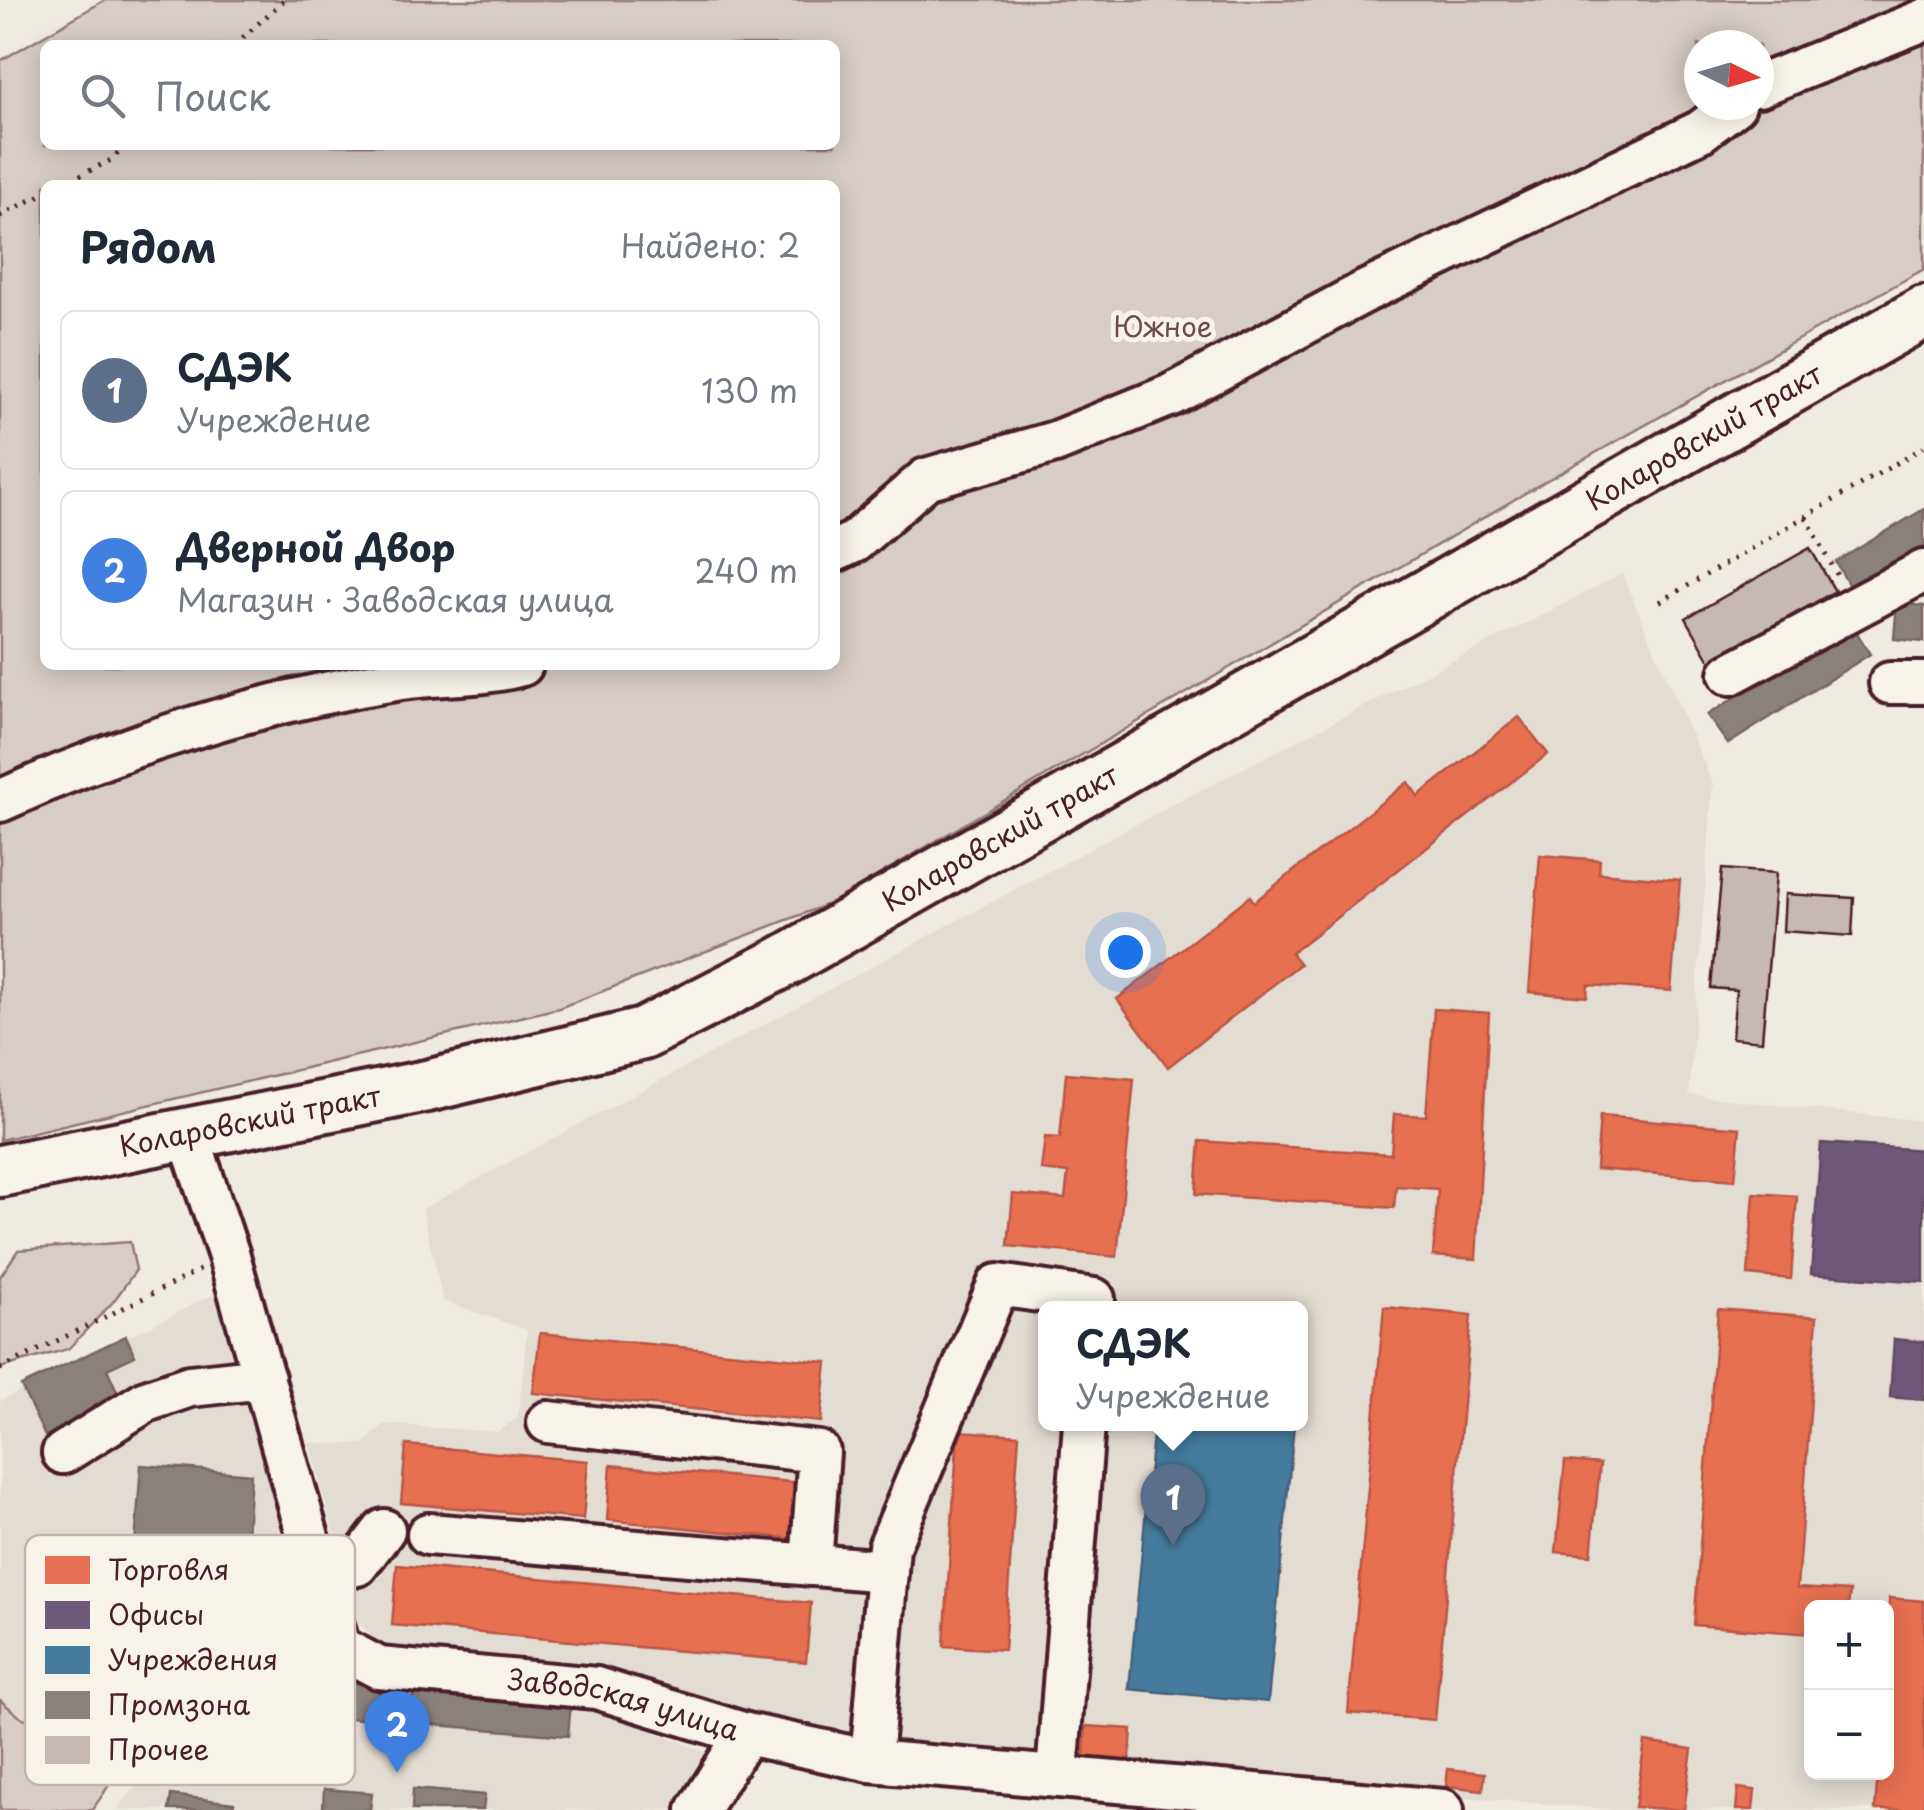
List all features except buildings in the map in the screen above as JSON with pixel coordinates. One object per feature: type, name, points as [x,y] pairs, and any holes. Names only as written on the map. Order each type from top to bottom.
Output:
[{"type":"main road","name":"Коларовский тракт","points":[[0,1171],[427,1086],[643,1034],[783,962],[1924,312]]},
{"type":"street","points":[[1774,80],[1924,20]]},
{"type":"street","points":[[840,549],[854,542],[926,479],[1055,442],[1171,395],[1366,291],[1701,131],[1715,120]]},
{"type":"street","points":[[1730,674],[1854,608],[1920,582]]},
{"type":"street","points":[[0,802],[72,768],[216,722],[401,679],[479,670]]},
{"type":"street","points":[[188,1134],[230,1256],[308,1535]]},
{"type":"street","points":[[871,1761],[889,1548],[998,1285],[1094,1301]]},
{"type":"street","points":[[62,1452],[146,1401],[190,1386],[264,1378]]},
{"type":"street","points":[[548,1422],[819,1452],[811,1565]]},
{"type":"street","points":[[1057,1775],[1083,1431]]},
{"type":"street","points":[[355,1565],[384,1530]]},
{"type":"street","points":[[428,1534],[887,1571]]},
{"type":"street","name":"Заводская улица","points":[[355,1655],[379,1668],[596,1688],[746,1734],[871,1761],[1443,1810]]},
{"type":"street","points":[[698,1810],[746,1734]]},
{"type":"path","points":[[240,40],[284,0]]},
{"type":"path","points":[[72,180],[111,160],[122,150]]},
{"type":"path","points":[[0,216],[40,196]]},
{"type":"path","points":[[1660,602],[1924,447]]},
{"type":"path","points":[[1806,516],[1854,608]]},
{"type":"path","points":[[0,1369],[230,1256]]},
{"type":"shaded area","points":[[1622,574],[1713,784],[1689,1095],[1924,1121],[1924,1810],[1616,1810],[875,1747],[686,1703],[646,1678],[390,1655],[358,1622],[355,1535],[334,1535],[309,1443],[363,1444],[384,1424],[497,1432],[518,1417],[527,1330],[443,1301],[422,1209],[1166,808]]},
{"type":"shaded area","points":[[216,1293],[288,1535],[25,1535],[25,1782],[0,1786],[0,1401]]},
{"type":"shaded area","points":[[355,1669],[594,1709],[712,1754],[675,1810],[117,1810],[137,1785],[355,1785]]},
{"type":"green space","name":"Южное","points":[[105,0],[1924,0],[1924,269],[1549,479],[831,903],[559,1008],[0,1140],[0,61]]},
{"type":"green space","points":[[130,1242],[136,1270],[113,1302],[68,1349],[0,1368],[0,1277],[18,1250]]},
{"type":"green space","points":[[0,1700],[25,1719],[25,1785],[109,1785],[92,1810],[0,1810]]},
{"type":"place","name":"СДЭК","points":[[1173,1546]]},
{"type":"place","name":"Дверной Двор","points":[[397,1773]]}]
